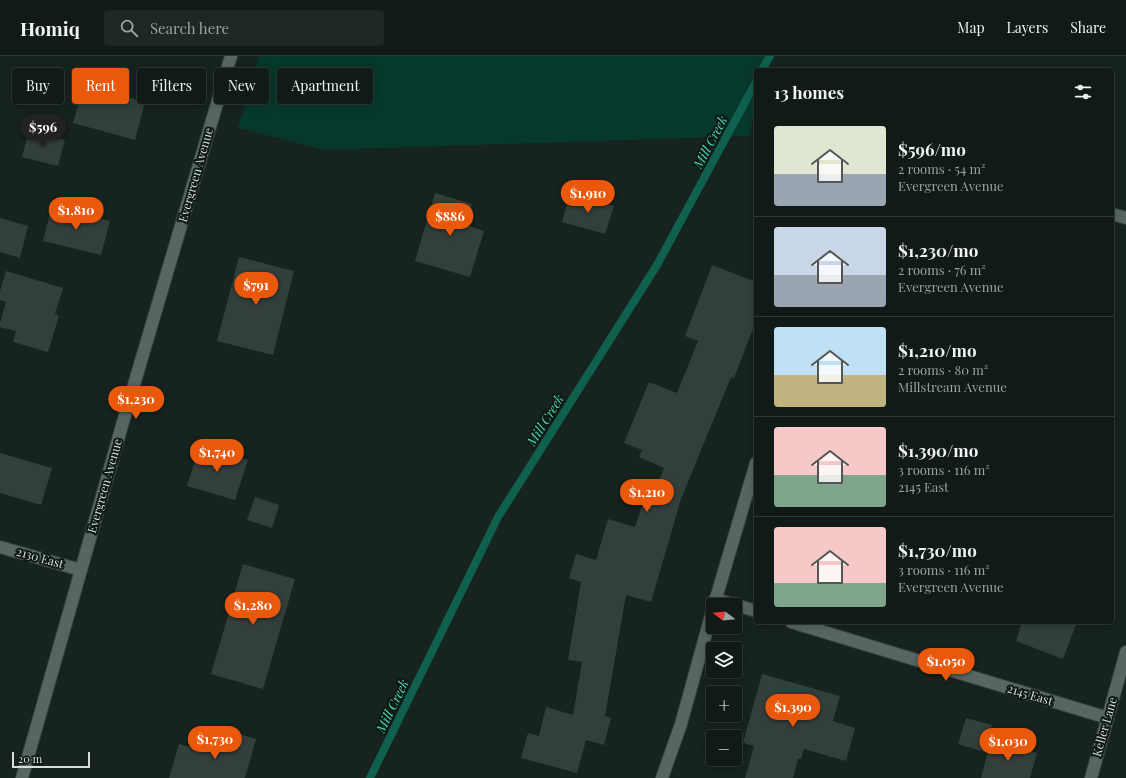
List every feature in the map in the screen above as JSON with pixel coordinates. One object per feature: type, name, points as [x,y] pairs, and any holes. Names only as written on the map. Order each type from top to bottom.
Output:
[{"type":"street","name":"Evergreen Avenue","points":[[22,778],[231,56]]},
{"type":"street","points":[[1114,215],[1126,218]]},
{"type":"street","points":[[716,598],[754,470]]},
{"type":"street","name":"2130 East","points":[[0,547],[81,570]]},
{"type":"street","points":[[742,609],[754,611]]},
{"type":"street","name":"2145 East","points":[[798,624],[1108,718]]},
{"type":"street","points":[[662,778],[681,724],[706,633]]},
{"type":"street","name":"Keller Lane","points":[[1091,778],[1126,652]]},
{"type":"green space","points":[[259,56],[770,56],[767,68],[754,68],[754,117],[749,136],[324,150],[238,128],[245,104],[269,104],[269,68],[256,68]]},
{"type":"building","points":[[129,98],[137,100],[137,104],[144,104],[135,140],[73,123],[78,104],[129,104]]},
{"type":"building","points":[[29,130],[65,140],[58,166],[22,157]]},
{"type":"building","points":[[435,193],[472,204],[466,225],[484,231],[470,277],[415,261]]},
{"type":"building","points":[[570,193],[614,206],[605,234],[562,222]]},
{"type":"building","points":[[52,206],[110,221],[101,255],[43,241]]},
{"type":"building","points":[[0,218],[28,226],[20,258],[0,252]]},
{"type":"building","points":[[239,257],[294,271],[273,355],[217,341]]},
{"type":"building","points":[[712,265],[754,281],[754,326],[734,378],[731,377],[681,499],[651,602],[626,595],[605,716],[611,718],[604,745],[586,740],[577,773],[521,758],[528,733],[539,736],[546,707],[573,715],[582,662],[568,660],[581,582],[569,578],[576,554],[596,560],[608,519],[635,527],[643,503],[649,504],[664,468],[639,457],[642,450],[624,443],[649,382],[677,393],[698,341],[685,336]]},
{"type":"building","points":[[6,271],[63,288],[55,314],[59,316],[48,352],[13,342],[16,331],[0,327],[6,302],[0,300],[0,291]]},
{"type":"building","points":[[200,445],[248,460],[235,500],[187,486]]},
{"type":"building","points":[[0,453],[52,468],[41,505],[0,493]]},
{"type":"building","points":[[255,497],[279,505],[272,528],[247,520]]},
{"type":"building","points":[[243,564],[295,579],[263,689],[211,674]]},
{"type":"building","points":[[1021,624],[1076,624],[1063,659],[1016,641]]},
{"type":"building","points":[[762,674],[840,696],[833,721],[855,728],[846,761],[804,749],[801,759],[798,759],[793,778],[745,778],[754,746],[743,743]]},
{"type":"building","points":[[966,718],[992,725],[985,752],[958,744]]},
{"type":"building","points":[[226,730],[256,739],[245,778],[169,778],[179,744],[219,755]]},
{"type":"building","points":[[991,740],[1037,753],[1030,778],[981,778]]},
{"type":"waterway","name":"Mill Creek","points":[[763,68],[770,56]]},
{"type":"waterway","name":"Mill Creek","points":[[370,778],[498,517],[657,265],[754,86]]}]
